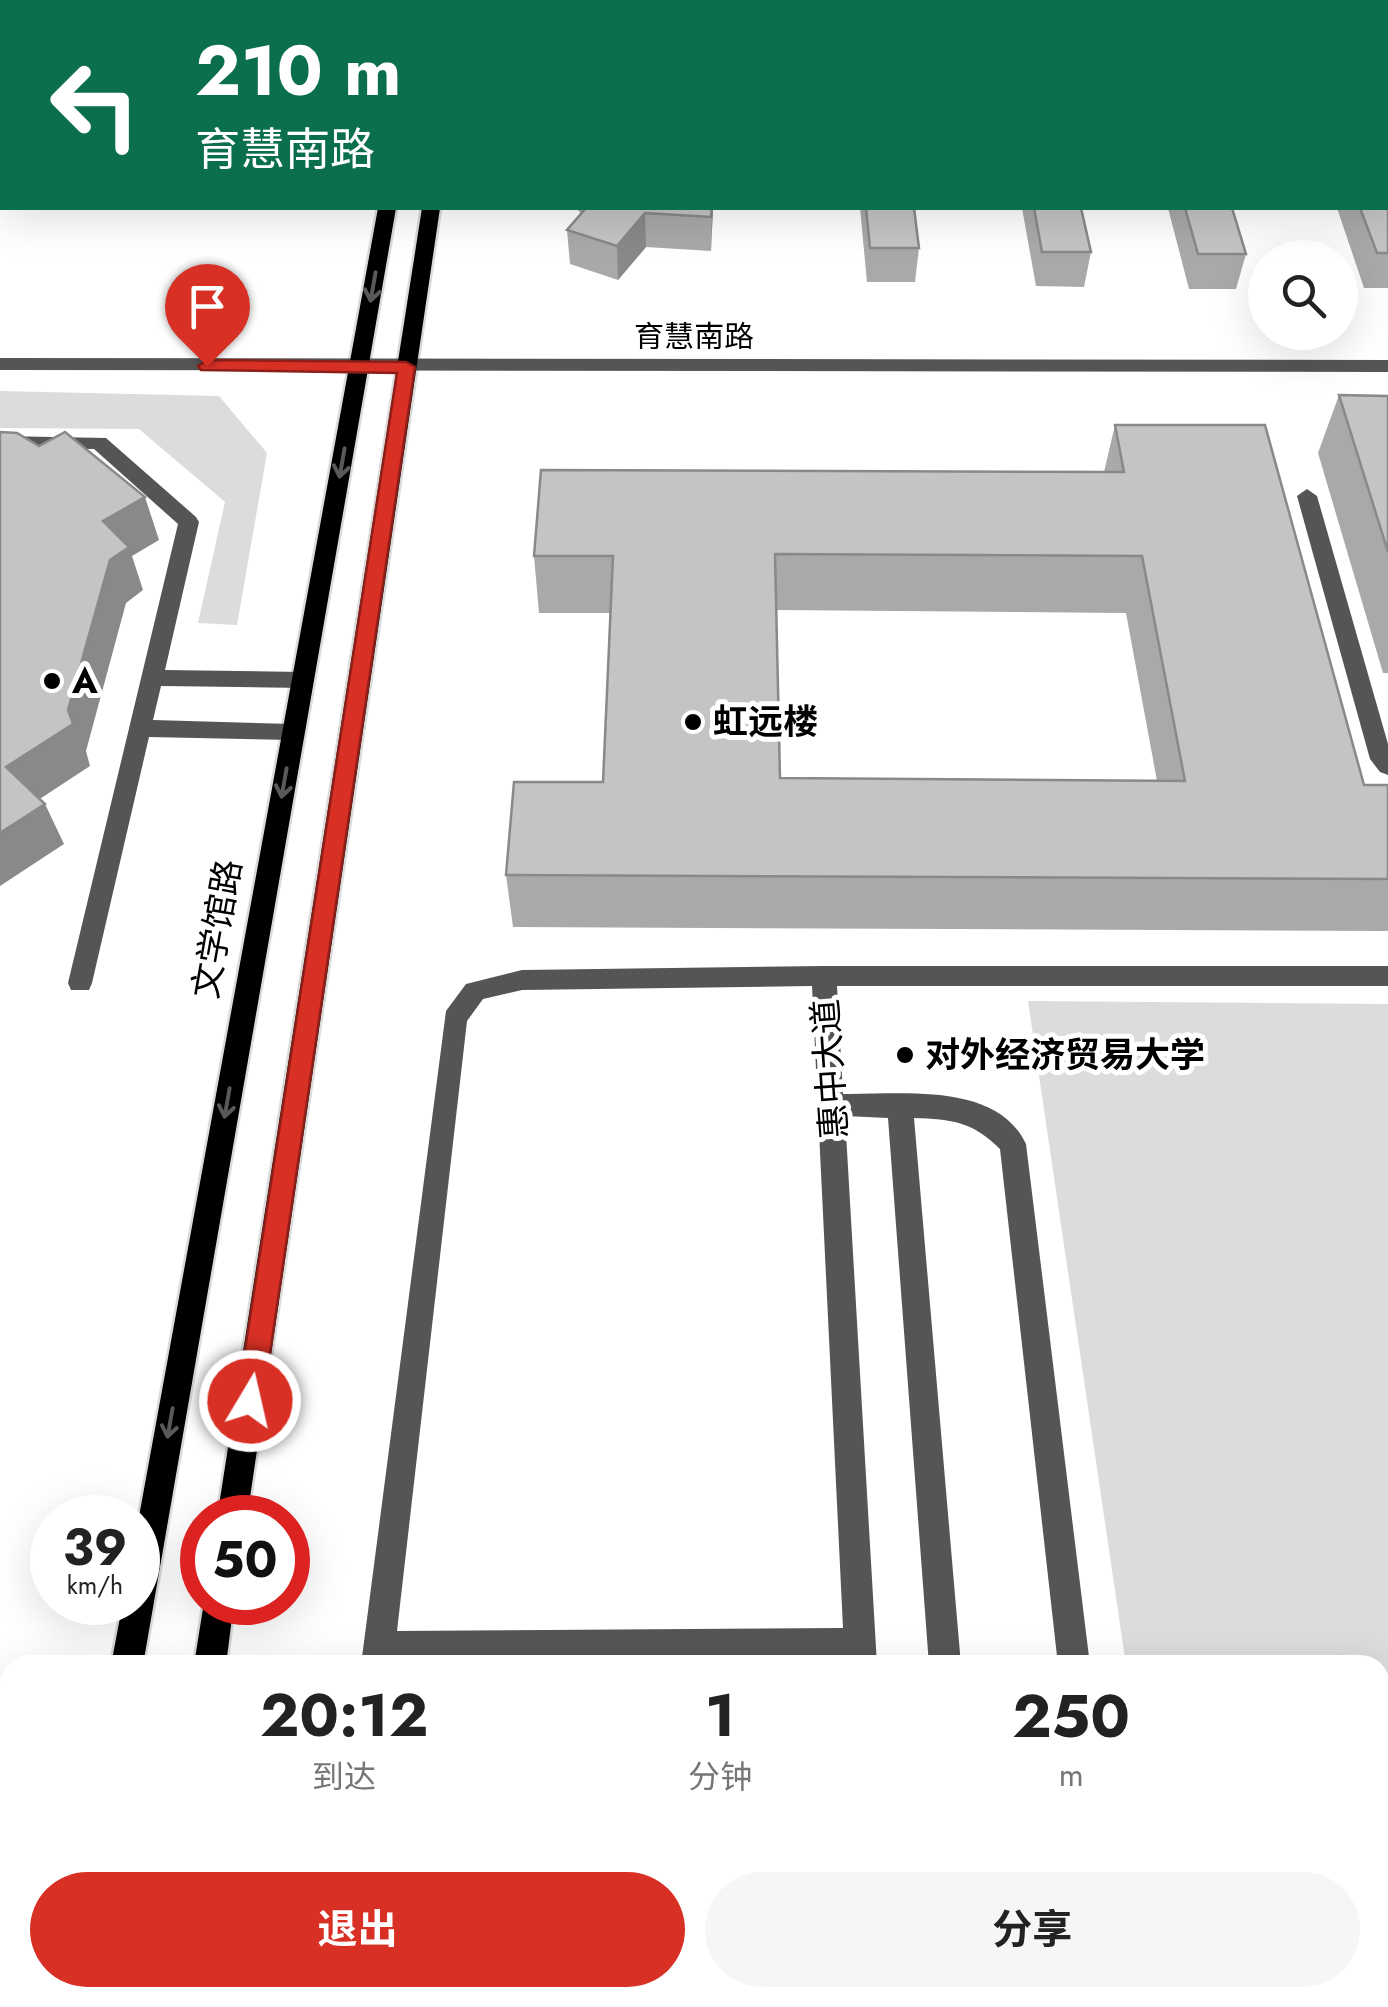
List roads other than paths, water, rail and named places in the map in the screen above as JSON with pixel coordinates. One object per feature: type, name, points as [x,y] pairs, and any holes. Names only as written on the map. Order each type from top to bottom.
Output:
[{"type":"main road","name":"文学馆路","points":[[128,1655],[387,210]]},
{"type":"main road","points":[[235,1495],[431,210]]},
{"type":"main road","points":[[211,1655],[216,1625]]},
{"type":"street","name":"育慧南路","points":[[0,364],[1388,366]]},
{"type":"street","points":[[0,442],[98,444],[189,522],[80,983]]},
{"type":"street","points":[[1307,496],[1381,759],[1388,766]]},
{"type":"street","points":[[152,678],[303,680]]},
{"type":"street","points":[[140,728],[294,732]]},
{"type":"street","points":[[377,1655],[454,1018],[475,991],[522,980],[824,976]]},
{"type":"street","name":"惠中大道","points":[[861,1654],[824,976],[1388,976]]},
{"type":"street","points":[[832,1106],[957,1108],[989,1121],[1013,1144],[1073,1655]]},
{"type":"street","points":[[900,1106],[944,1655]]},
{"type":"street","points":[[619,1655],[861,1654]]},
{"type":"place","name":"A","points":[[52,681]]},
{"type":"place","name":"虹远楼","points":[[693,722]]},
{"type":"place","name":"对外经济贸易大学","points":[[905,1055]]}]
